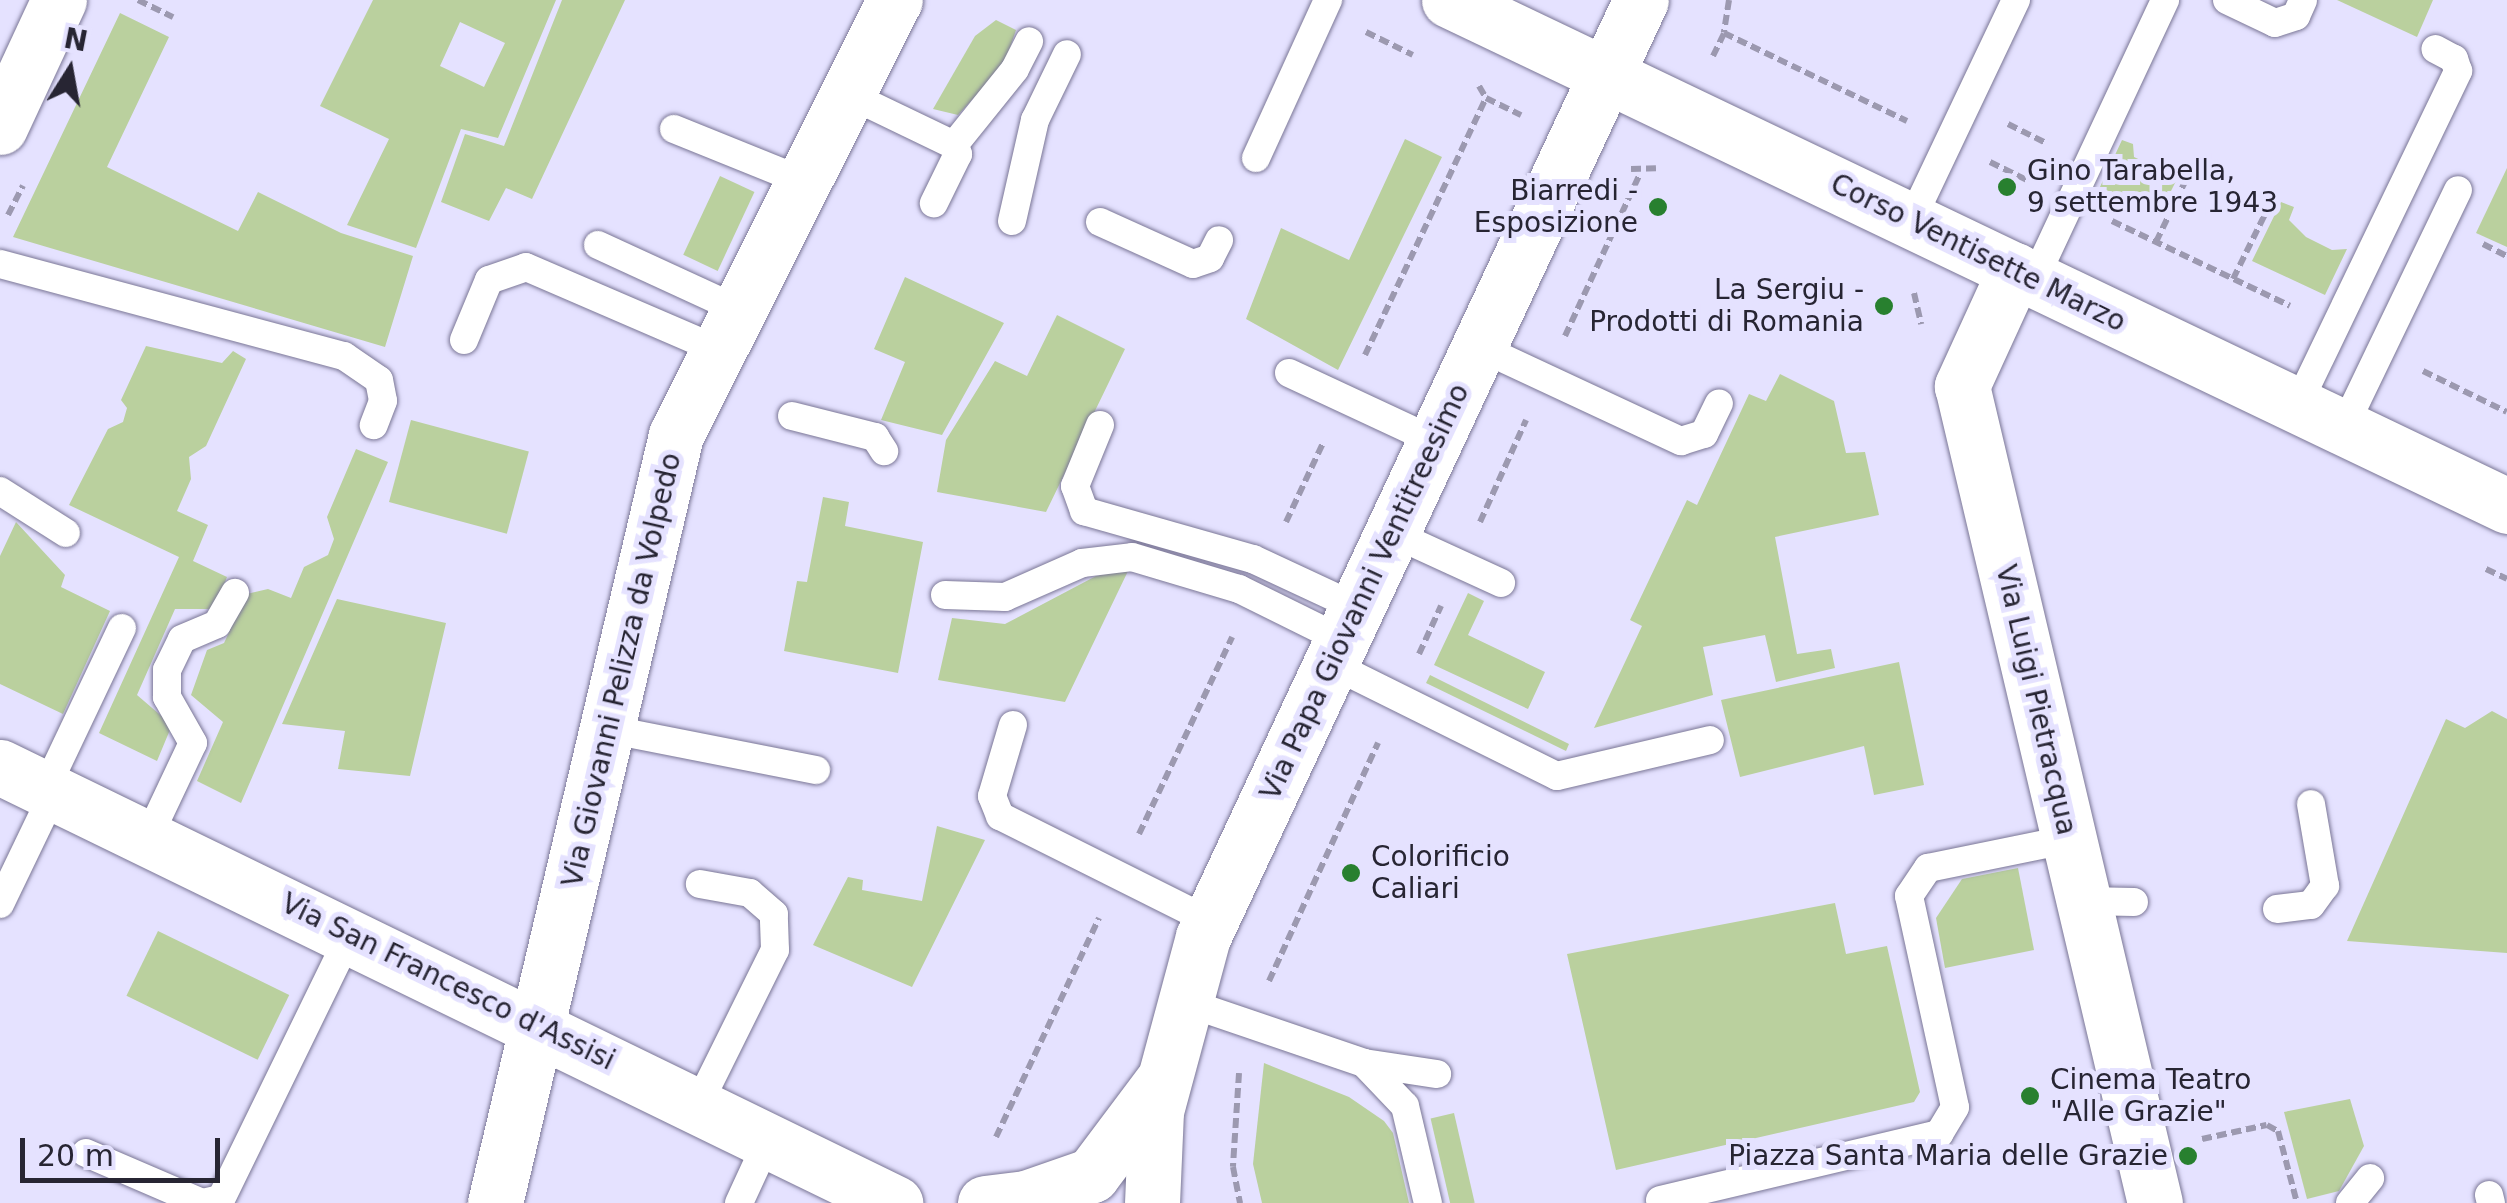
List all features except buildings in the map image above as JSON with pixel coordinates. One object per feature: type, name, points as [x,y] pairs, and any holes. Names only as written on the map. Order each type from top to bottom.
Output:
[{"type":"street","points":[[5,104],[59,0]]},
{"type":"street","name":"Via Giovanni Pelizza da Volpedo","points":[[495,1203],[540,1025],[664,474],[825,163],[895,0]]},
{"type":"street","name":"Corso Ventisette Marzo","points":[[1449,0],[2507,506]]},
{"type":"street","name":"Via Papa Giovanni Ventitreesimo","points":[[1152,1203],[1161,1082],[1182,1001],[1210,922],[1641,0]]},
{"type":"street","name":"Via Luigi Pietracqua","points":[[2024,275],[1962,386],[2070,840],[2109,902],[2140,1138],[2155,1203]]},
{"type":"street","name":"Via San Francesco d'Assisi","points":[[33,782],[540,1025],[768,1140],[866,1196]]},
{"type":"street","points":[[985,1203],[1026,1198],[1092,1175],[1161,1082]]},
{"type":"lane","points":[[1910,220],[2016,0]]},
{"type":"lane","points":[[2024,275],[2165,0]]},
{"type":"lane","points":[[2227,0],[2275,23],[2296,16],[2303,0]]},
{"type":"lane","points":[[1256,158],[1325,6]]},
{"type":"lane","points":[[674,129],[825,163],[954,145],[1015,69],[1029,41]]},
{"type":"lane","points":[[2320,417],[2458,71],[2454,59],[2434,50]]},
{"type":"lane","points":[[1012,221],[1035,120],[1067,54]]},
{"type":"lane","points":[[934,202],[958,154],[954,145]]},
{"type":"lane","points":[[2320,417],[2458,190]]},
{"type":"lane","points":[[1100,222],[1193,264],[1210,258],[1218,240]]},
{"type":"lane","points":[[598,245],[722,356]]},
{"type":"lane","points":[[0,264],[344,356],[379,380],[382,401],[374,424]]},
{"type":"lane","points":[[464,340],[489,280],[526,268],[722,356]]},
{"type":"lane","points":[[1479,347],[1681,441],[1704,434],[1719,403]]},
{"type":"lane","points":[[1290,373],[1435,441]]},
{"type":"lane","points":[[792,416],[875,437],[884,451]]},
{"type":"lane","points":[[1100,425],[1075,486],[1084,512],[1253,559],[1344,637],[1557,776],[1710,740]]},
{"type":"lane","points":[[0,491],[66,533]]},
{"type":"lane","points":[[1392,533],[1501,583]]},
{"type":"lane","points":[[944,594],[1004,597],[1082,563],[1132,557],[1238,589],[1344,637]]},
{"type":"lane","points":[[148,838],[194,743],[167,697],[167,670],[182,638],[216,624],[235,593]]},
{"type":"lane","points":[[0,904],[33,782],[122,628]]},
{"type":"lane","points":[[1013,725],[992,796],[1000,816],[1210,922]]},
{"type":"lane","points":[[607,729],[816,770]]},
{"type":"lane","points":[[2277,909],[2311,904],[2325,886],[2311,804]]},
{"type":"lane","points":[[1660,1200],[1939,1134],[1955,1107],[1909,896],[1928,868],[2070,840]]},
{"type":"lane","points":[[698,1105],[776,950],[774,914],[750,894],[700,884]]},
{"type":"lane","points":[[86,1153],[203,1203],[221,1199],[350,934]]},
{"type":"lane","points":[[1182,1001],[1364,1063],[1437,1074]]},
{"type":"lane","points":[[1364,1063],[1405,1106],[1428,1203]]},
{"type":"lane","points":[[738,1203],[768,1140]]},
{"type":"lane","points":[[2350,1203],[2370,1178]]},
{"type":"path","points":[[138,0],[173,17]]},
{"type":"path","points":[[1325,6],[1426,61]]},
{"type":"path","points":[[1470,82],[1479,86]]},
{"type":"path","points":[[2156,242],[2196,159]]},
{"type":"path","points":[[2234,279],[2275,194]]},
{"type":"green space","points":[[373,0],[556,0],[498,138],[461,129],[416,248],[347,225],[389,139],[320,106]],"holes":[[[460,22],[505,43],[484,87],[440,66]]]},
{"type":"green space","points":[[562,0],[625,0],[532,199],[506,188],[489,221],[441,202],[465,134],[504,146]]},
{"type":"green space","points":[[2337,0],[2433,0],[2417,37]]},
{"type":"green space","points":[[120,13],[169,37],[107,167],[238,231],[258,192],[341,233],[413,256],[385,347],[13,237]]},
{"type":"green space","points":[[996,20],[1016,30],[1004,65],[958,115],[933,109],[975,36]]},
{"type":"green space","points":[[1405,139],[1442,157],[1338,370],[1246,319],[1281,228],[1349,260]]},
{"type":"green space","points":[[2122,140],[2133,144],[2134,157],[2164,171],[2182,169],[2159,215],[2100,187]]},
{"type":"green space","points":[[2507,168],[2507,247],[2476,233]]},
{"type":"green space","points":[[720,176],[754,192],[718,271],[683,255]]},
{"type":"green space","points":[[2281,202],[2294,207],[2289,220],[2306,237],[2332,250],[2347,249],[2325,295],[2252,261]]},
{"type":"green space","points":[[905,277],[1004,323],[942,435],[881,420],[905,362],[874,349]]},
{"type":"green space","points":[[1057,315],[1125,349],[1046,512],[937,492],[946,440],[995,361],[1027,376]]},
{"type":"green space","points":[[146,346],[222,363],[233,351],[246,359],[206,446],[189,457],[191,479],[177,511],[208,525],[193,561],[227,577],[214,609],[175,609],[137,695],[172,725],[157,761],[99,733],[179,557],[69,505],[108,429],[123,422],[127,408],[121,400]]},
{"type":"green space","points":[[1780,374],[1834,401],[1846,453],[1865,452],[1879,515],[1775,537],[1797,654],[1831,649],[1835,668],[1776,682],[1765,635],[1703,647],[1713,695],[1594,728],[1642,626],[1630,620],[1687,500],[1697,505],[1749,394],[1766,401]]},
{"type":"green space","points":[[411,420],[529,452],[507,534],[389,502]]},
{"type":"green space","points":[[356,449],[388,462],[241,803],[197,781],[223,722],[191,695],[207,650],[224,643],[247,594],[268,589],[291,598],[304,567],[328,555],[334,539],[327,517]]},
{"type":"green space","points":[[823,497],[849,502],[845,526],[923,542],[898,673],[784,651],[797,581],[807,582]]},
{"type":"green space","points":[[16,522],[65,575],[61,587],[110,611],[63,714],[0,684],[0,556]]},
{"type":"green space","points":[[1129,569],[1065,702],[938,680],[952,618],[1005,624],[1096,576]]},
{"type":"green space","points":[[1468,593],[1484,601],[1468,635],[1545,672],[1528,709],[1434,665]]},
{"type":"green space","points":[[337,599],[446,623],[410,776],[338,769],[345,731],[282,724]]},
{"type":"green space","points":[[1899,662],[1924,785],[1874,795],[1864,746],[1740,777],[1721,700]]},
{"type":"green space","points":[[1430,675],[1569,744],[1566,751],[1426,683]]},
{"type":"green space","points":[[2492,711],[2507,719],[2507,953],[2347,941],[2446,719],[2465,728]]},
{"type":"green space","points":[[937,826],[985,840],[912,987],[813,945],[848,877],[863,880],[862,890],[922,901]]},
{"type":"green space","points":[[2018,868],[2034,950],[1945,968],[1936,918],[1962,879]]},
{"type":"green space","points":[[1835,903],[1846,954],[1887,946],[1920,1092],[1914,1102],[1616,1170],[1567,954]]},
{"type":"green space","points":[[158,931],[289,995],[258,1060],[126,996]]},
{"type":"green space","points":[[1264,1063],[1349,1097],[1384,1121],[1393,1133],[1409,1203],[1262,1203],[1253,1164]]},
{"type":"green space","points":[[2350,1099],[2364,1146],[2339,1191],[2307,1199],[2284,1112]]},
{"type":"green space","points":[[1454,1113],[1475,1203],[1450,1203],[1431,1118]]},
{"type":"place","name":"Gino Tarabella, 9 settembre 1943","points":[[2007,187]]},
{"type":"place","name":"Biarredi - Esposizione","points":[[1658,207]]},
{"type":"place","name":"La Sergiu - Prodotti di Romania","points":[[1884,306]]},
{"type":"place","name":"Colorificio Caliari","points":[[1351,873]]},
{"type":"place","name":"Cinema Teatro \"Alle Grazie\"","points":[[2030,1096]]},
{"type":"place","name":"Piazza Santa Maria delle Grazie","points":[[2188,1156]]}]
